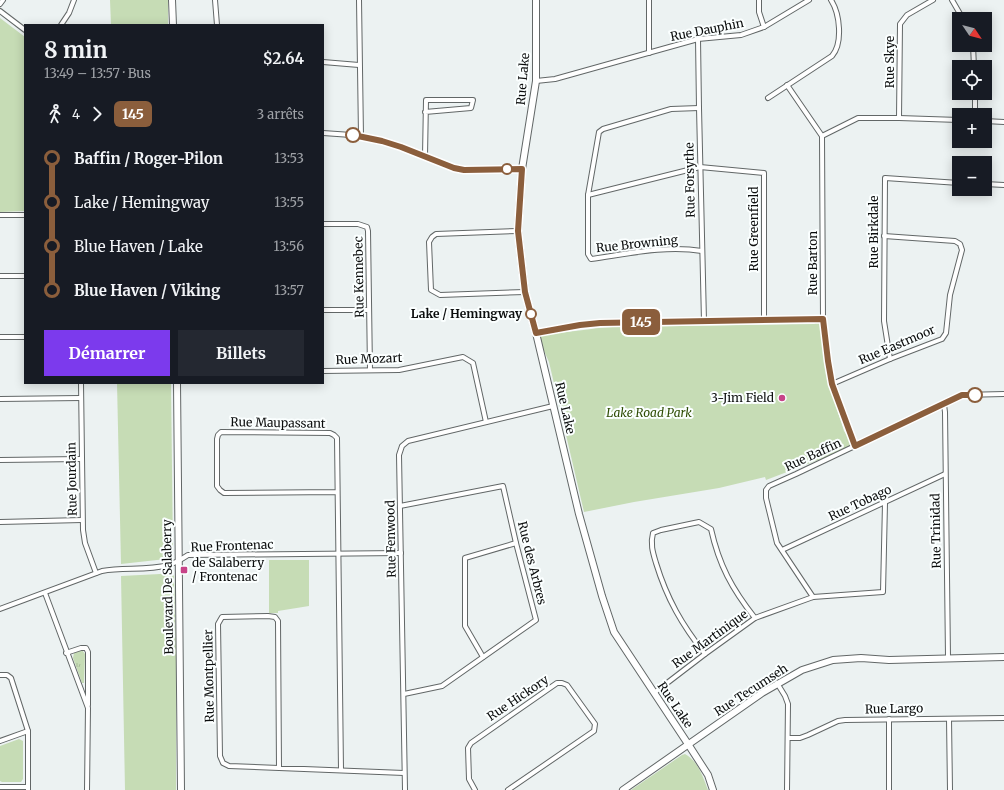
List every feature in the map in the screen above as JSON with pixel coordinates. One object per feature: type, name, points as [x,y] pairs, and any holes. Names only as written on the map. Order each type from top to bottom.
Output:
[{"type":"street","points":[[0,4],[3,0]]},
{"type":"street","points":[[62,24],[69,13],[74,0]]},
{"type":"street","points":[[172,0],[173,24]]},
{"type":"street","points":[[215,0],[217,24]]},
{"type":"street","points":[[359,0],[361,136]]},
{"type":"street","name":"Rue Lake","points":[[536,0],[536,81],[522,169],[518,231],[525,292],[581,521],[602,596],[614,632],[688,744],[708,776],[713,790]]},
{"type":"street","points":[[649,0],[649,53]]},
{"type":"street","points":[[760,0],[759,12],[764,27]]},
{"type":"street","name":"Rue Dauphin","points":[[536,81],[555,79],[698,40],[741,35],[764,27],[809,0]]},
{"type":"street","points":[[768,98],[832,56],[836,51],[839,43],[838,12],[831,0]]},
{"type":"street","name":"Rue Skye","points":[[899,118],[900,24],[907,15],[933,0]]},
{"type":"street","points":[[952,0],[959,12]]},
{"type":"street","points":[[0,11],[24,29]]},
{"type":"street","name":"Rue Forsythe","points":[[698,40],[698,108],[704,321]]},
{"type":"street","points":[[324,62],[359,65]]},
{"type":"street","points":[[787,85],[822,136],[858,118],[952,120]]},
{"type":"street","points":[[425,112],[471,108],[473,100],[426,100],[425,112],[425,156]]},
{"type":"street","name":"Rue Browning","points":[[698,108],[671,109],[599,132],[588,195],[588,254],[591,259],[654,250],[688,249],[702,251]]},
{"type":"street","points":[[992,121],[1004,122]]},
{"type":"street","points":[[324,132],[361,136],[401,147],[454,168],[464,170],[522,169]]},
{"type":"street","name":"Rue Barton","points":[[822,136],[823,319],[832,384],[855,446]]},
{"type":"street","name":"Rue Greenfield","points":[[588,195],[700,167],[764,174],[764,320]]},
{"type":"street","name":"Rue Birkdale","points":[[890,359],[884,321],[885,178],[952,183]]},
{"type":"street","points":[[992,184],[1004,185]]},
{"type":"street","points":[[0,215],[24,215]]},
{"type":"street","name":"Rue Kennebec","points":[[324,224],[358,224],[366,227],[368,231],[370,370]]},
{"type":"street","points":[[518,231],[436,234],[429,242],[431,290],[440,295],[525,292]]},
{"type":"street","name":"Rue Eastmoor","points":[[832,384],[942,339],[946,333],[950,295],[962,250],[960,244],[955,241],[884,236]]},
{"type":"street","points":[[0,276],[24,276]]},
{"type":"street","points":[[324,310],[369,310]]},
{"type":"street","points":[[536,333],[600,323],[823,319]]},
{"type":"street","points":[[0,338],[24,337]]},
{"type":"street","name":"Rue Mozart","points":[[324,371],[399,370],[463,356],[474,363],[486,422]]},
{"type":"street","name":"Rue Jourdain","points":[[81,384],[82,520],[84,540],[96,573]]},
{"type":"street","name":"Boulevard De Salaberry","points":[[177,384],[182,790]]},
{"type":"street","name":"Rue Baffin","points":[[813,597],[777,543],[766,498],[768,487],[944,405],[962,395],[1004,394]]},
{"type":"street","points":[[0,399],[81,398]]},
{"type":"street","name":"Rue Trinidad","points":[[944,405],[948,657]]},
{"type":"street","name":"Rue Fenwood","points":[[405,790],[400,506],[400,454],[402,446],[408,441],[553,406]]},
{"type":"street","name":"Rue Maupassant","points":[[337,492],[224,493],[217,486],[218,435],[221,432],[330,433],[337,438],[340,770]]},
{"type":"street","points":[[0,460],[82,459]]},
{"type":"street","name":"Rue Tobago","points":[[782,550],[945,474]]},
{"type":"street","name":"Rue des Arbres","points":[[400,506],[503,486],[516,544],[536,620],[442,686],[404,694]]},
{"type":"street","name":"Rue Martinique","points":[[654,694],[705,654],[755,618],[813,597],[883,592],[885,503]]},
{"type":"street","points":[[0,522],[82,520]]},
{"type":"street","points":[[705,654],[685,628],[670,602],[651,546],[653,533],[699,522],[711,529],[715,547],[724,572],[736,592],[755,618]]},
{"type":"street","points":[[483,657],[465,626],[465,558],[516,544]]},
{"type":"street","name":"Rue Frontenac","points":[[0,609],[96,573],[112,570],[166,566],[188,555],[401,553]]},
{"type":"street","points":[[45,593],[66,653],[88,708]]},
{"type":"street","name":"Rue Montpellier","points":[[279,768],[278,621],[275,617],[268,616],[222,617],[218,624],[220,756],[223,763],[229,766],[279,768],[340,770],[404,773]]},
{"type":"street","points":[[66,653],[81,648],[86,648],[88,652],[87,790]]},
{"type":"street","name":"Rue Tecumseh","points":[[623,790],[762,693],[802,670],[833,660],[861,658],[889,660],[948,657],[1004,657]]},
{"type":"street","points":[[0,675],[7,675],[11,678],[28,731],[28,789],[0,787]]},
{"type":"street","name":"Rue Hickory","points":[[475,790],[469,779],[468,748],[471,743],[557,683],[567,685],[595,724],[594,731],[508,790]]},
{"type":"street","points":[[778,683],[786,696],[788,704],[787,790]]},
{"type":"street","name":"Rue Largo","points":[[788,738],[800,738],[838,721],[845,720],[1004,718]]},
{"type":"street","points":[[889,719],[889,790]]},
{"type":"street","points":[[949,719],[950,790]]},
{"type":"street","points":[[0,741],[28,731]]},
{"type":"green space","points":[[110,0],[168,0],[168,24],[111,24]]},
{"type":"green space","points":[[0,18],[24,36],[24,211],[0,212]]},
{"type":"green space","name":"Lake Road Park","points":[[823,319],[821,335],[826,371],[830,387],[844,431],[855,446],[766,480],[765,477],[719,488],[584,512],[549,362],[536,333],[555,333],[613,327],[814,324]]},
{"type":"green space","points":[[117,384],[171,384],[173,552],[166,559],[121,564]]},
{"type":"green space","points":[[269,560],[309,560],[309,606],[278,611],[278,613],[269,613]]},
{"type":"green space","points":[[169,572],[174,576],[176,653],[176,790],[125,790],[121,576],[160,574]]},
{"type":"green space","points":[[82,650],[85,654],[84,683],[82,683],[73,658],[74,653]]},
{"type":"green space","points":[[19,739],[23,741],[23,779],[21,782],[2,782],[0,781],[0,746]]},
{"type":"green space","points":[[685,754],[697,765],[708,790],[631,790],[682,755]]},
{"type":"bus line","name":"145","points":[[353,135],[382,141],[401,147],[454,168],[464,170],[522,169],[518,231],[525,292],[536,333],[600,323],[823,319],[832,384],[855,446],[944,405],[962,395],[975,395]]},
{"type":"place","name":"Lake / Hemingway","points":[[531,314]]},
{"type":"place","name":"3-Jim Field","points":[[782,398]]},
{"type":"place","name":"de Salaberry / Frontenac","points":[[184,570]]}]
